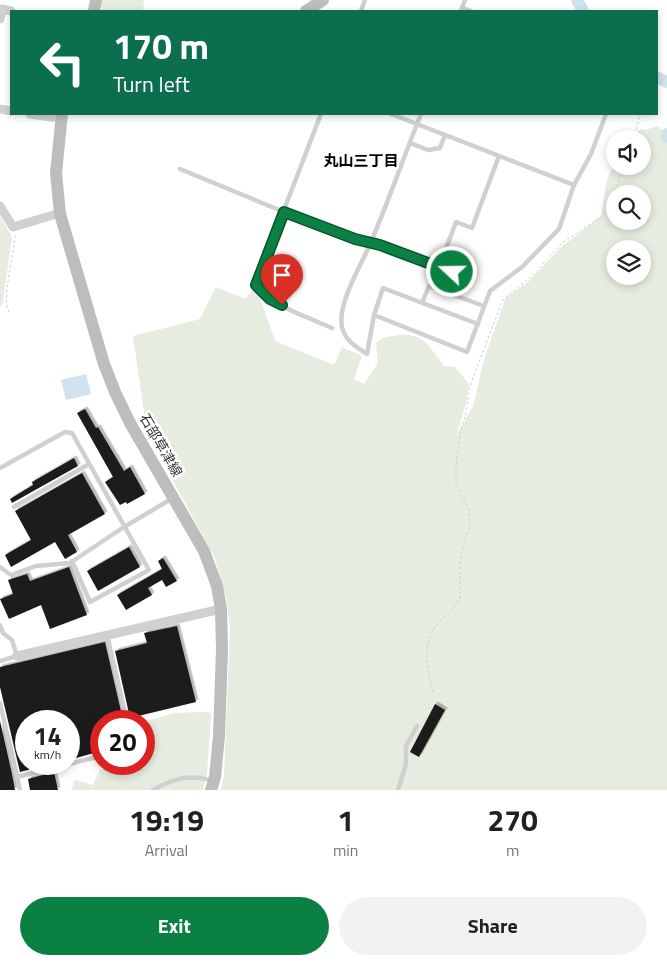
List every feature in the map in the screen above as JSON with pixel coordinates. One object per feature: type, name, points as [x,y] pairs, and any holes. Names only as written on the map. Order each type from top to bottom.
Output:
[{"type":"main road","points":[[308,10],[323,0]]},
{"type":"main road","name":"石部草津線","points":[[62,115],[56,173],[60,213],[91,323],[114,392],[212,568],[221,609],[222,649],[219,736],[213,785]]},
{"type":"street","points":[[0,19],[1,9]]},
{"type":"street","points":[[37,115],[51,117],[62,115]]},
{"type":"street","points":[[0,206],[12,227],[60,213]]},
{"type":"street","points":[[17,656],[221,609]]},
{"type":"lane","points":[[462,10],[466,0]]},
{"type":"lane","points":[[321,115],[256,285],[270,299],[292,311],[332,328]]},
{"type":"lane","points":[[394,115],[574,185]]},
{"type":"lane","points":[[421,115],[343,308],[342,327],[348,341],[367,354],[374,315],[384,288],[478,324]]},
{"type":"lane","points":[[374,315],[467,352],[490,291],[522,267],[559,229],[574,185],[591,154],[606,115]]},
{"type":"lane","points":[[410,142],[428,150],[440,148],[445,135]]},
{"type":"lane","points":[[439,267],[456,222],[472,228],[499,156]]},
{"type":"lane","points":[[180,169],[355,239],[371,242],[466,277]]},
{"type":"lane","points":[[422,303],[429,286],[484,306]]},
{"type":"lane","points":[[0,468],[65,432],[72,433],[149,570],[90,602],[72,562]]},
{"type":"lane","points":[[14,507],[89,464]]},
{"type":"lane","points":[[0,567],[11,575],[36,566],[72,562],[124,527],[174,497]]},
{"type":"lane","points":[[0,625],[3,632],[12,640],[17,656],[0,661]]},
{"type":"lane","points":[[107,635],[124,710]]},
{"type":"lane","points":[[0,703],[20,790]]},
{"type":"lane","points":[[398,790],[406,764],[406,746],[417,726]]},
{"type":"lane","points":[[17,776],[90,759]]},
{"type":"lane","points":[[153,790],[178,778],[203,778],[213,785]]},
{"type":"path","points":[[658,82],[662,83],[667,75]]},
{"type":"path","points":[[636,130],[640,115]]},
{"type":"path","points":[[433,692],[427,666],[428,644],[434,628],[460,598],[460,563],[470,526],[469,510],[456,484],[460,432],[466,413],[470,386],[503,299],[531,277],[562,243],[604,215],[620,175]]},
{"type":"path","points":[[9,312],[6,307],[6,298],[16,234],[12,227]]},
{"type":"shaded area","points":[[101,0],[144,0],[143,10],[102,10]]},
{"type":"shaded area","points":[[657,126],[667,132],[667,790],[221,790],[224,775],[230,628],[226,597],[215,558],[147,433],[133,336],[200,319],[216,287],[245,299],[256,286],[275,341],[334,365],[342,347],[362,356],[354,379],[364,384],[378,363],[376,343],[378,341],[386,337],[412,335],[424,341],[444,366],[455,367],[469,384],[466,403],[456,437],[474,404],[484,359],[506,297],[527,283],[560,248],[601,216],[606,186],[606,230],[651,230],[651,185],[606,185],[609,175],[651,175],[651,130],[646,130]]},
{"type":"shaded area","points":[[0,216],[12,237],[3,301],[0,308]]},
{"type":"shaded area","points":[[174,713],[211,713],[207,773],[203,790],[71,790],[75,780],[93,785],[98,775],[155,775],[155,719]]},
{"type":"water","points":[[86,374],[91,394],[66,400],[61,380]]},
{"type":"building","points":[[85,409],[124,471],[130,467],[145,494],[127,504],[126,502],[120,505],[105,482],[113,477],[77,413]]},
{"type":"building","points":[[74,458],[78,466],[12,503],[10,499],[33,485],[32,482]]},
{"type":"building","points":[[82,473],[105,514],[68,535],[77,552],[65,559],[55,542],[11,567],[5,555],[31,540],[15,511]]},
{"type":"building","points":[[129,547],[140,567],[98,591],[87,571]]},
{"type":"building","points":[[163,558],[177,581],[166,587],[162,580],[148,588],[152,595],[126,610],[117,595],[162,569],[158,561]]},
{"type":"building","points":[[69,567],[87,615],[50,629],[41,605],[9,619],[0,599],[13,594],[8,580],[27,574],[30,581]]},
{"type":"building","points":[[177,626],[196,702],[155,712],[155,710],[128,710],[115,651],[147,643],[144,633]]},
{"type":"building","points":[[105,642],[121,710],[90,710],[90,754],[80,757],[80,710],[15,710],[15,751],[0,687],[0,667]]},
{"type":"building","points":[[435,704],[445,710],[419,757],[410,752]]},
{"type":"building","points":[[0,721],[12,774],[15,790],[0,790]]},
{"type":"building","points":[[43,775],[55,775],[58,790],[30,790],[28,779]]},
{"type":"waterway","points":[[577,0],[582,10]]},
{"type":"waterway","points":[[658,78],[667,82]]},
{"type":"district","name":"丸山三丁目","points":[[361,161]]},
{"type":"route","points":[[282,305],[270,299],[256,285],[284,212],[355,239],[380,245],[452,272]]}]
